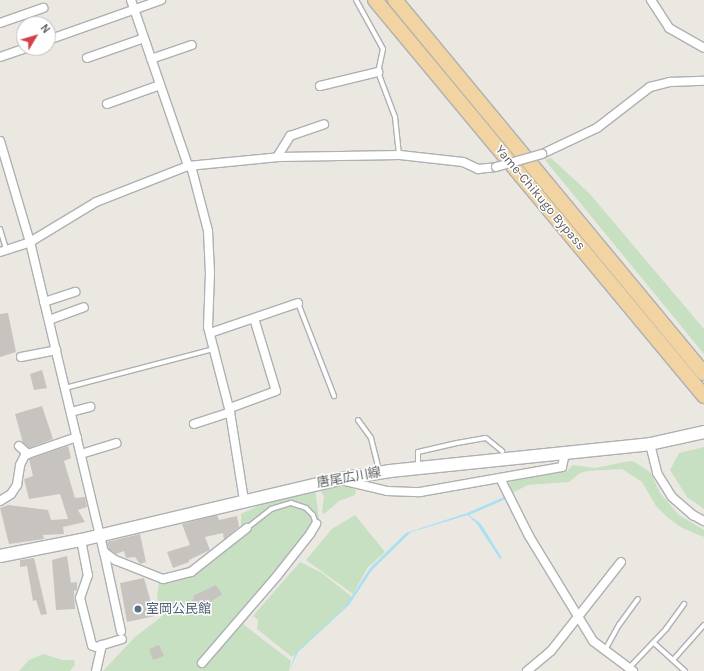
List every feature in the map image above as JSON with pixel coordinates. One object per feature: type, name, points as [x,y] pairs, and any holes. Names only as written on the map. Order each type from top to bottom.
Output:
[{"type":"highway","name":"Yame-Chikugo Bypass","points":[[375,0],[704,396]]},
{"type":"highway","name":"Yame-Chikugo Bypass","points":[[395,0],[704,373]]},
{"type":"main road","name":"唐尾広川線","points":[[0,556],[100,536],[244,500],[339,479],[418,468],[650,444],[704,432]]},
{"type":"street","points":[[131,0],[189,166],[208,231],[210,333],[230,410],[244,500]]},
{"type":"street","points":[[56,37],[161,0]]},
{"type":"street","points":[[651,0],[669,28],[704,48]]},
{"type":"street","points":[[0,23],[43,8]]},
{"type":"street","points":[[86,58],[144,38]]},
{"type":"street","points":[[151,60],[192,45]]},
{"type":"street","points":[[0,57],[16,51]]},
{"type":"street","points":[[320,86],[378,72]]},
{"type":"street","points":[[3,250],[30,242],[96,202],[189,166],[277,157],[399,155],[463,162],[478,169],[542,154],[598,128],[650,87],[670,82],[704,81]]},
{"type":"street","points":[[107,104],[160,85]]},
{"type":"street","points":[[277,157],[290,136],[324,124]]},
{"type":"street","points":[[0,140],[1,150],[30,242],[104,552],[121,635],[102,646],[96,647],[92,645],[80,598],[88,575],[81,540]]},
{"type":"street","points":[[44,302],[75,292]]},
{"type":"street","points":[[210,333],[298,303]]},
{"type":"street","points":[[48,320],[84,307]]},
{"type":"street","points":[[194,424],[276,391],[254,318]]},
{"type":"street","points":[[21,357],[56,350]]},
{"type":"street","points":[[71,412],[90,407]]},
{"type":"street","points":[[0,501],[10,494],[17,486],[20,465],[28,454],[77,437]]},
{"type":"street","points":[[81,454],[116,443]]},
{"type":"street","points":[[650,444],[657,473],[672,497],[693,516],[704,521]]},
{"type":"street","points":[[19,446],[28,454]]},
{"type":"street","points":[[339,479],[387,491],[420,492],[562,467],[565,453]]},
{"type":"street","points":[[500,478],[529,536],[593,641],[631,670]]},
{"type":"street","points":[[202,663],[277,576],[310,534],[316,524]]},
{"type":"street","points":[[104,552],[115,560],[163,579],[191,572],[247,528]]},
{"type":"street","points":[[527,671],[551,651],[621,562]]},
{"type":"street","points":[[96,671],[102,646]]},
{"type":"lane","points":[[356,0],[383,49],[378,72],[395,117],[399,155]]},
{"type":"lane","points":[[0,229],[3,250]]},
{"type":"lane","points":[[298,303],[334,396]]},
{"type":"lane","points":[[65,388],[214,349]]},
{"type":"lane","points":[[358,420],[371,438],[380,473]]},
{"type":"lane","points":[[418,468],[418,452],[458,443],[486,438],[502,451]]},
{"type":"lane","points":[[247,528],[271,509],[292,503],[306,508],[313,515],[316,524]]},
{"type":"lane","points":[[605,650],[619,624],[638,599]]},
{"type":"lane","points":[[631,670],[684,604]]},
{"type":"lane","points":[[673,660],[704,625]]},
{"type":"lane","points":[[654,643],[685,671]]},
{"type":"green space","points":[[551,158],[589,193],[704,329],[704,354],[545,160]]},
{"type":"green space","points":[[704,447],[704,509],[687,497],[670,470],[679,453]]},
{"type":"green space","points":[[630,461],[635,462],[651,473],[660,493],[679,515],[704,530],[704,537],[682,528],[667,517],[656,506],[642,482],[622,469],[587,471],[580,473],[569,482],[528,485],[510,494],[508,490],[509,483],[513,481],[567,471],[573,465],[595,468]]},
{"type":"green space","points":[[345,485],[356,490],[355,495],[339,501],[324,514],[322,512],[324,496],[321,492],[323,489]]},
{"type":"green space","points":[[315,488],[320,526],[316,534],[243,624],[291,661],[289,671],[103,671],[135,637],[161,617],[157,596],[160,576],[196,564],[241,528],[241,514],[279,496]]},
{"type":"green space","points":[[355,515],[385,552],[368,567],[353,594],[306,560],[332,529]]},
{"type":"green space","points":[[300,562],[322,573],[352,597],[345,607],[292,657],[257,629],[258,620],[253,616]]},
{"type":"green space","points":[[44,654],[62,660],[74,660],[75,665],[70,671],[19,671],[29,660]]},
{"type":"water","points":[[504,497],[506,499],[469,515],[481,524],[502,558],[500,559],[477,524],[468,515],[411,532],[372,570],[349,605],[298,652],[289,671],[296,652],[344,608],[370,568],[406,533],[467,513]]},
{"type":"building","points":[[8,313],[16,352],[0,357],[0,314]]},
{"type":"building","points":[[42,370],[47,388],[34,390],[30,374]]},
{"type":"building","points":[[42,406],[53,439],[29,448],[23,443],[15,414]]},
{"type":"building","points":[[68,446],[71,458],[64,461],[75,498],[85,497],[87,507],[78,510],[85,522],[63,527],[64,534],[43,535],[44,539],[9,544],[0,508],[8,505],[48,510],[51,520],[68,519],[60,494],[29,499],[24,479],[33,476],[29,459]]},
{"type":"building","points":[[217,515],[219,520],[237,516],[239,527],[224,539],[223,533],[205,537],[210,550],[189,560],[189,562],[173,568],[167,552],[190,545],[182,524]]},
{"type":"building","points":[[140,534],[146,562],[140,564],[135,557],[126,558],[124,551],[116,554],[109,549],[107,542]]},
{"type":"building","points":[[67,556],[71,583],[77,582],[77,590],[74,591],[75,609],[56,610],[52,560]]},
{"type":"building","points":[[34,558],[47,614],[41,615],[36,600],[33,601],[27,566],[20,567],[20,560]]},
{"type":"building","points":[[144,578],[155,616],[127,622],[120,583]]},
{"type":"building","points":[[216,585],[222,594],[200,609],[196,607],[192,600],[194,598],[193,596]]},
{"type":"building","points":[[159,645],[164,656],[153,660],[149,649]]},
{"type":"place","name":"室岡公民館","points":[[138,609]]}]
